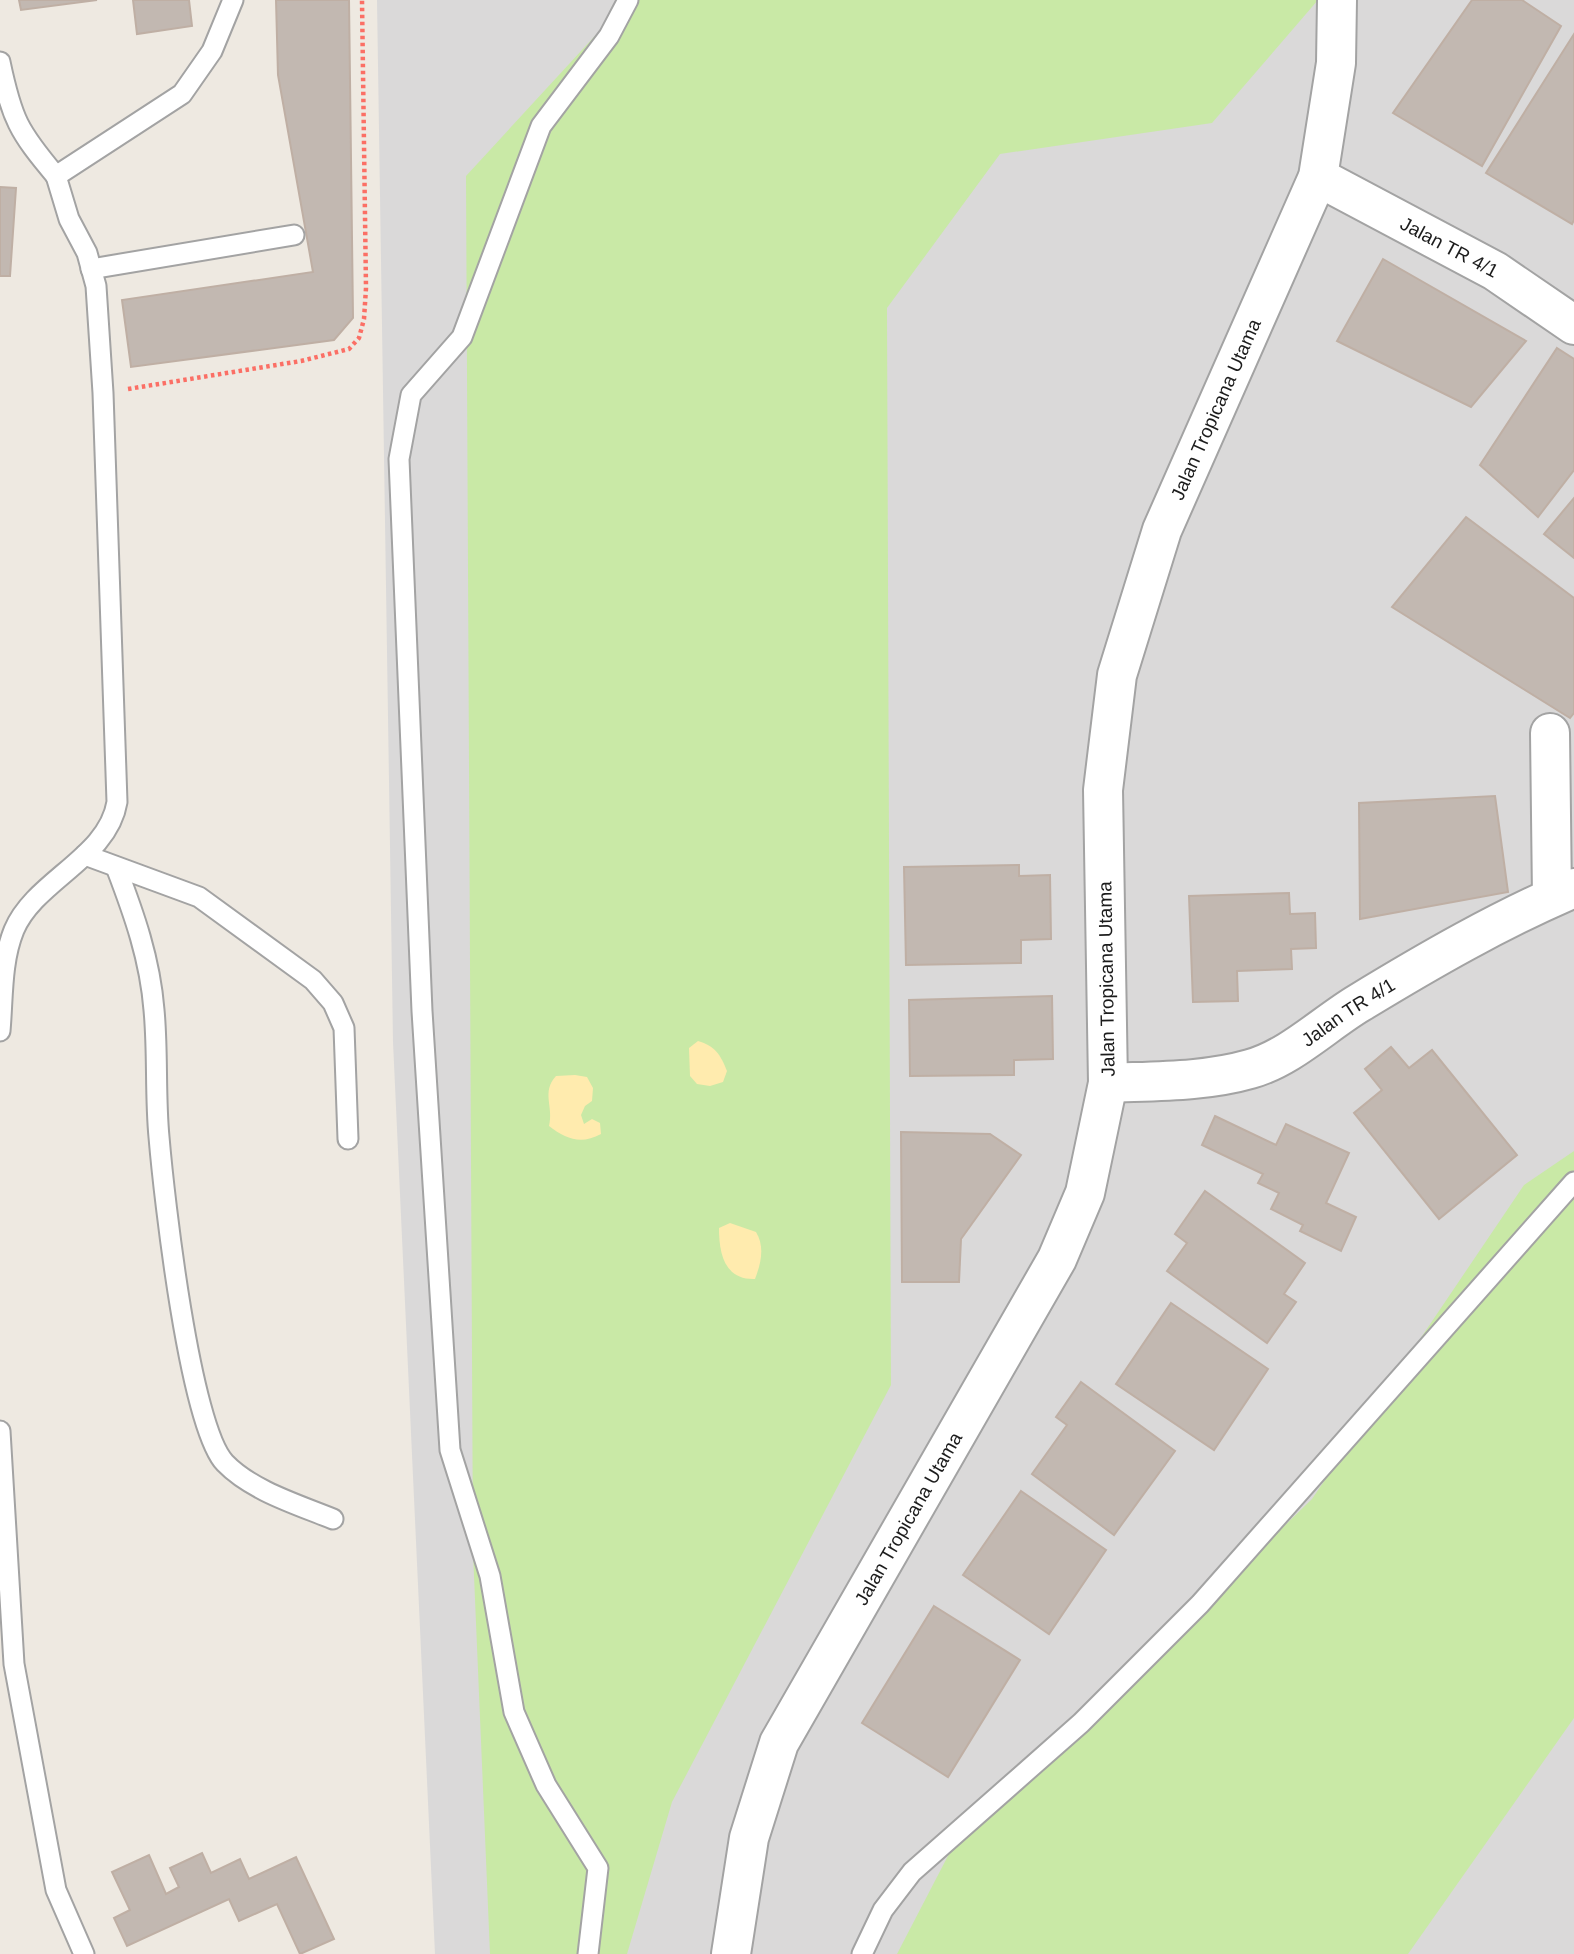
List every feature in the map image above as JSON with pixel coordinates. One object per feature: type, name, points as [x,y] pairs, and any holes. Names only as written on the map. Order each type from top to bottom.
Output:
[{"type":"street","name":"Jalan Tropicana Utama","points":[[731,1954],[749,1839],[779,1744],[1056,1259],[1085,1193],[1108,1083],[1103,790],[1116,675],[1162,530],[1318,177],[1336,63],[1337,0]]},
{"type":"street","name":"Jalan TR 4/1","points":[[1318,177],[1494,271],[1574,325]]},
{"type":"street","points":[[1550,733],[1563,893]]},
{"type":"street","name":"Jalan TR 4/1","points":[[1108,1083],[1181,1080],[1252,1069],[1302,1043],[1355,1005],[1446,951],[1563,893]]},
{"type":"lane","points":[[56,176],[182,94],[212,51],[233,0]]},
{"type":"lane","points":[[588,1954],[598,1868],[546,1785],[514,1712],[490,1576],[450,1450],[422,1011],[399,459],[411,395],[462,337],[541,126],[609,36],[628,0]]},
{"type":"lane","points":[[0,62],[9,108],[24,138],[56,176],[69,219],[87,253],[96,286],[103,393],[117,802],[115,817],[85,855],[41,894],[15,928],[5,961],[0,1031]]},
{"type":"lane","points":[[91,269],[294,235]]},
{"type":"lane","points":[[85,855],[199,897],[313,980],[332,1003],[344,1028],[348,1139]]},
{"type":"lane","points":[[117,867],[144,942],[154,1009],[159,1137],[196,1392],[213,1448],[226,1464],[252,1482],[333,1519]]},
{"type":"lane","points":[[862,1954],[883,1910],[912,1872],[1081,1723],[1200,1604],[1574,1182]]},
{"type":"lane","points":[[0,1431],[14,1664],[56,1890],[84,1954]]},
{"type":"shaded area","points":[[377,0],[1574,0],[1574,1954],[435,1954],[393,1042]]},
{"type":"green space","points":[[628,0],[1318,0],[1212,123],[1000,154],[887,308],[891,1385],[672,1802],[627,1954],[490,1954],[473,1552],[466,176]]},
{"type":"green space","points":[[1574,1151],[1574,1718],[1408,1954],[897,1954],[951,1850],[1312,1499],[1524,1185]]},
{"type":"sand","points":[[698,1041],[709,1045],[719,1055],[727,1071],[723,1082],[710,1086],[697,1084],[690,1076],[689,1048]]},
{"type":"sand","points":[[556,1076],[587,1077],[593,1088],[592,1101],[585,1106],[581,1115],[584,1124],[592,1119],[600,1123],[601,1134],[580,1140],[561,1134],[549,1126],[549,1088],[552,1082]]},
{"type":"sand","points":[[730,1223],[756,1232],[759,1238],[761,1255],[755,1279],[736,1275],[725,1263],[720,1247],[719,1228]]},
{"type":"building","points":[[19,0],[97,0],[21,10]]},
{"type":"building","points":[[133,0],[189,0],[192,26],[137,34]]},
{"type":"building","points":[[276,0],[349,0],[353,318],[334,340],[131,367],[122,300],[313,272],[278,75]]},
{"type":"building","points":[[1472,0],[1522,0],[1561,26],[1482,166],[1393,113]]},
{"type":"building","points":[[1574,34],[1574,220],[1572,224],[1486,173]]},
{"type":"building","points":[[0,187],[16,188],[10,276],[0,276]]},
{"type":"building","points":[[1383,259],[1526,341],[1471,407],[1337,341]]},
{"type":"building","points":[[1557,348],[1574,359],[1574,470],[1538,517],[1480,465]]},
{"type":"building","points":[[1574,498],[1574,558],[1544,534]]},
{"type":"building","points":[[1466,517],[1574,598],[1574,713],[1570,718],[1392,607]]},
{"type":"building","points":[[1495,796],[1508,892],[1360,919],[1359,803]]},
{"type":"building","points":[[1019,865],[1019,876],[1050,875],[1051,939],[1021,940],[1021,963],[906,965],[904,867]]},
{"type":"building","points":[[1289,893],[1290,914],[1315,913],[1316,948],[1291,949],[1292,969],[1237,971],[1238,1001],[1193,1002],[1189,896]]},
{"type":"building","points":[[1052,996],[1053,1059],[1014,1060],[1014,1075],[910,1076],[909,1000]]},
{"type":"building","points":[[1391,1047],[1409,1068],[1432,1050],[1517,1155],[1439,1219],[1354,1113],[1382,1090],[1365,1069]]},
{"type":"building","points":[[1215,1116],[1276,1145],[1286,1124],[1349,1153],[1326,1203],[1356,1217],[1341,1251],[1300,1231],[1303,1225],[1271,1209],[1279,1193],[1258,1183],[1263,1174],[1202,1145]]},
{"type":"building","points":[[901,1132],[990,1134],[1021,1155],[961,1239],[959,1282],[902,1282]]},
{"type":"building","points":[[1205,1191],[1305,1263],[1284,1294],[1296,1302],[1267,1343],[1167,1271],[1187,1243],[1175,1234]]},
{"type":"building","points":[[1171,1303],[1268,1369],[1214,1450],[1116,1384]]},
{"type":"building","points":[[1081,1382],[1175,1451],[1114,1535],[1032,1474],[1067,1425],[1056,1417]]},
{"type":"building","points":[[1021,1491],[1106,1550],[1049,1634],[963,1575]]},
{"type":"building","points":[[934,1606],[1020,1660],[948,1777],[862,1723]]},
{"type":"building","points":[[202,1853],[211,1873],[240,1859],[249,1879],[296,1857],[334,1939],[300,1954],[277,1904],[239,1921],[229,1899],[127,1946],[114,1918],[130,1910],[112,1872],[149,1855],[166,1894],[179,1887],[170,1868]]}]
